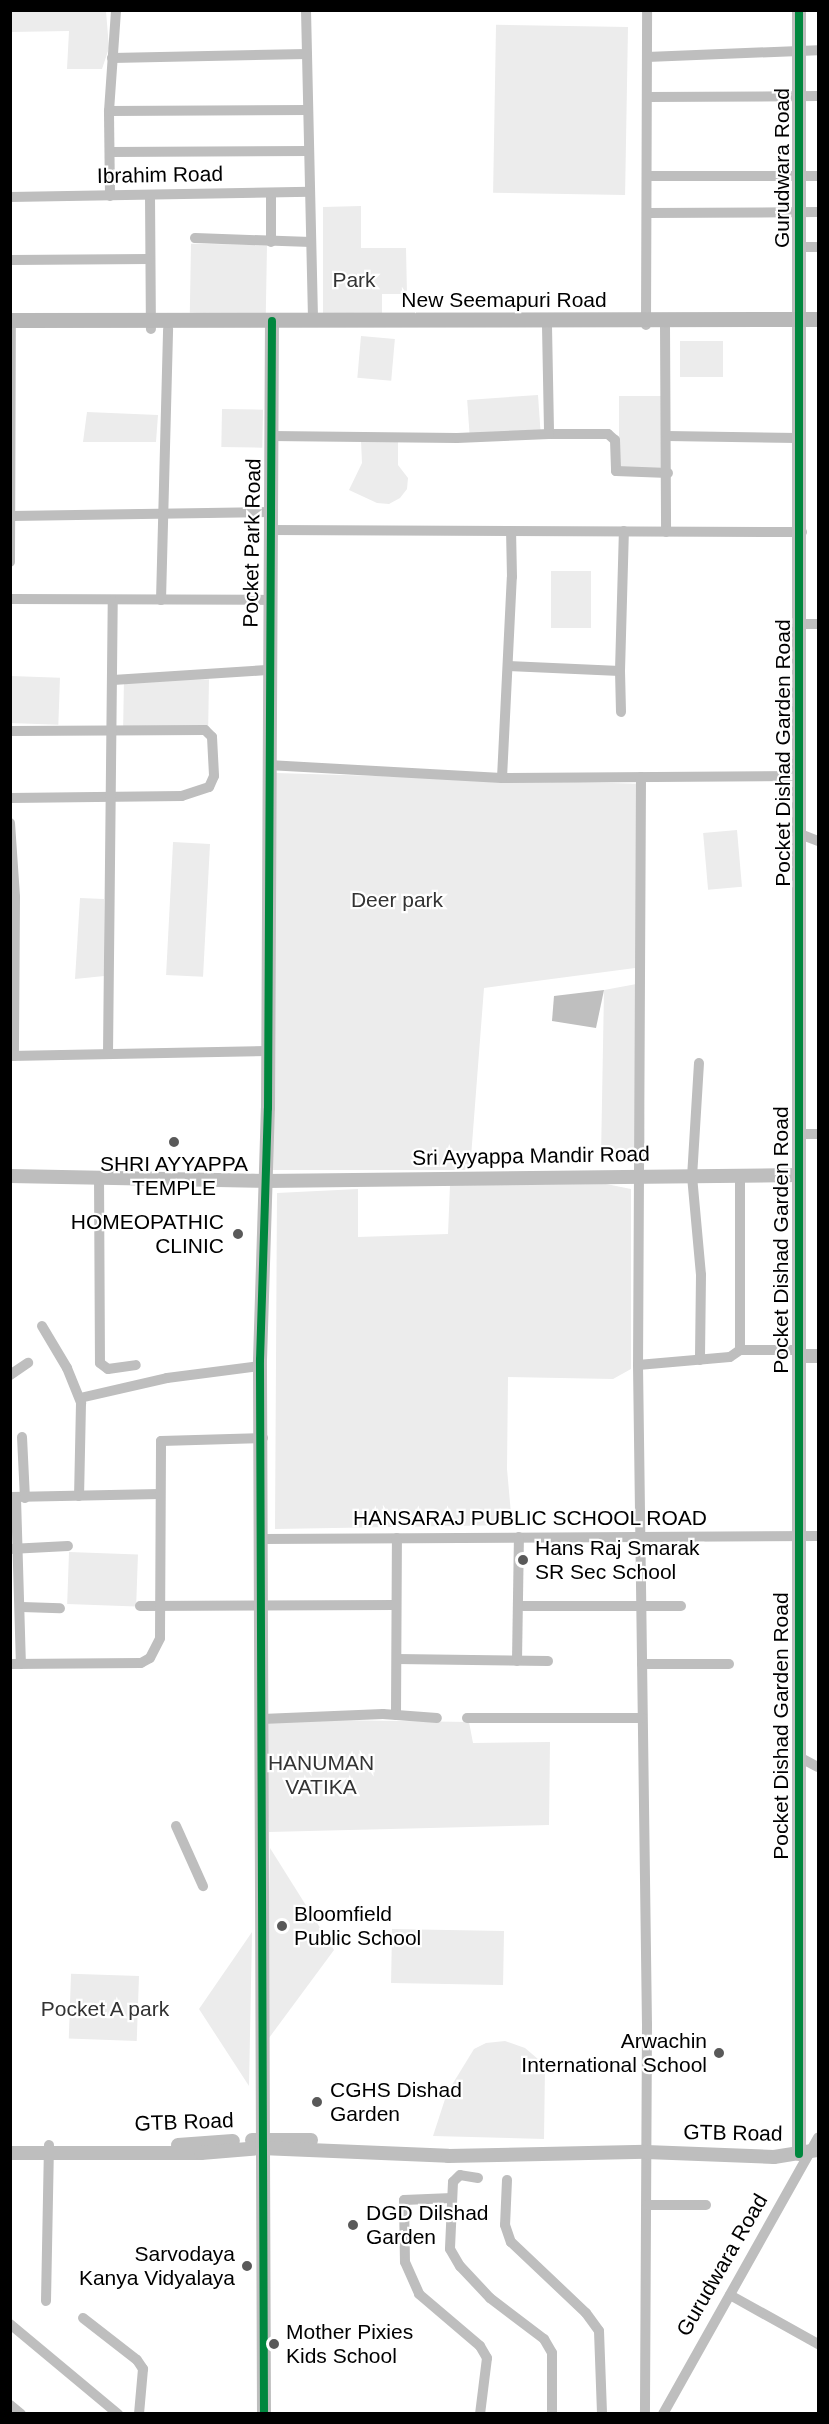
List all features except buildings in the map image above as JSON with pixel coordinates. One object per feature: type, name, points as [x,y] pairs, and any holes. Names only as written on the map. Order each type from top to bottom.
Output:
[{"type":"main road","name":"New Seemapuri Road","points":[[11,320],[151,325],[168,329],[313,321],[665,326],[800,322],[819,319]]},
{"type":"main road","name":"New Seemapuri Road","points":[[11,328],[151,325],[547,326],[800,322],[819,326]]},
{"type":"street","points":[[110,196],[109,111],[116,10]]},
{"type":"street","points":[[306,10],[313,321]]},
{"type":"street","points":[[646,324],[647,10]]},
{"type":"street","name":"Gurudwara Road","points":[[799,10],[800,322]]},
{"type":"street","points":[[647,57],[819,50]]},
{"type":"street","points":[[112,58],[307,54]]},
{"type":"street","points":[[647,98],[819,96]]},
{"type":"street","points":[[109,111],[308,110]]},
{"type":"street","points":[[110,152],[309,151]]},
{"type":"street","points":[[647,176],[819,176]]},
{"type":"street","points":[[271,192],[271,242]]},
{"type":"street","name":"Ibrahim Road","points":[[10,197],[310,192]]},
{"type":"street","points":[[150,195],[151,325]]},
{"type":"street","points":[[647,213],[819,212]]},
{"type":"street","points":[[195,238],[311,242]]},
{"type":"street","points":[[800,247],[819,247]]},
{"type":"street","points":[[10,260],[149,259]]},
{"type":"street","points":[[10,562],[12,516],[11,320]]},
{"type":"street","name":"Pocket Dishad Garden Road","points":[[800,322],[797,438],[802,532],[798,1175],[799,1757],[812,2148]]},
{"type":"street","name":"Pocket Park Road","points":[[264,2414],[261,2143],[263,1438],[260,1366],[267,1051],[267,670],[270,600],[272,325]]},
{"type":"street","points":[[547,326],[549,434]]},
{"type":"street","points":[[665,326],[668,436],[666,532]]},
{"type":"street","points":[[161,600],[162,513],[169,402],[168,329]]},
{"type":"street","points":[[271,436],[457,438],[608,434],[615,440],[616,471],[668,473]]},
{"type":"street","points":[[668,436],[797,438]]},
{"type":"street","points":[[12,516],[270,512]]},
{"type":"street","points":[[270,530],[802,532]]},
{"type":"street","points":[[502,778],[508,666],[511,531]]},
{"type":"street","points":[[621,712],[624,531]]},
{"type":"street","points":[[10,599],[270,600]]},
{"type":"street","points":[[108,1054],[112,796],[109,732],[113,601]]},
{"type":"street","points":[[801,624],[819,624]]},
{"type":"street","points":[[508,666],[620,672]]},
{"type":"street","points":[[112,680],[267,670]]},
{"type":"street","points":[[10,731],[109,732],[205,729],[212,737],[214,776],[209,787],[191,795],[10,798]]},
{"type":"street","points":[[268,765],[502,778],[801,776]]},
{"type":"street","points":[[640,777],[638,1365],[647,2205],[645,2414]]},
{"type":"street","points":[[10,823],[15,897],[12,1056],[267,1051]]},
{"type":"street","points":[[800,834],[819,842]]},
{"type":"street","points":[[699,1063],[692,1176],[701,1275],[700,1360]]},
{"type":"street","points":[[799,1134],[819,1134]]},
{"type":"street","name":"Sri Ayyappa Mandir Road","points":[[10,1176],[264,1181],[798,1175]]},
{"type":"street","points":[[99,1176],[100,1363],[108,1369],[136,1365]]},
{"type":"street","points":[[638,1365],[735,1356],[740,1350],[740,1176]]},
{"type":"street","points":[[42,1326],[80,1398],[79,1496]]},
{"type":"street","points":[[740,1350],[819,1356]]},
{"type":"street","points":[[10,1375],[28,1363]]},
{"type":"street","points":[[80,1398],[167,1378],[260,1366]]},
{"type":"street","points":[[22,1437],[15,1549],[22,1606],[16,1664],[141,1664],[150,1658],[160,1638],[158,1606],[161,1442],[263,1438]]},
{"type":"street","points":[[17,1497],[160,1494]]},
{"type":"street","name":"HANSARAJ PUBLIC SCHOOL ROAD","points":[[263,1539],[819,1536]]},
{"type":"street","points":[[518,1661],[519,1537]]},
{"type":"street","points":[[396,1715],[397,1538]]},
{"type":"street","points":[[15,1549],[68,1546]]},
{"type":"street","points":[[140,1606],[262,1603],[396,1605]]},
{"type":"street","points":[[22,1606],[60,1608]]},
{"type":"street","points":[[518,1606],[681,1606]]},
{"type":"street","points":[[397,1659],[548,1661]]},
{"type":"street","points":[[642,1665],[729,1664]]},
{"type":"street","points":[[262,1719],[396,1715],[436,1718]]},
{"type":"street","points":[[467,1718],[642,1718]]},
{"type":"street","points":[[799,1757],[819,1767]]},
{"type":"street","points":[[176,1826],[203,1886]]},
{"type":"street","name":"GTB Road","points":[[10,2144],[49,2149],[201,2153],[261,2143],[448,2152],[635,2148],[646,2152],[774,2157],[812,2148]]},
{"type":"street","name":"Gurudwara Road","points":[[663,2414],[812,2148]]},
{"type":"street","points":[[46,2301],[49,2149]]},
{"type":"street","name":"GTB Road","points":[[10,2153],[49,2149]]},
{"type":"street","points":[[478,2178],[455,2178],[450,2249],[454,2259],[490,2298],[549,2346],[552,2414]]},
{"type":"street","points":[[507,2180],[505,2225],[511,2242],[596,2323],[601,2351],[602,2414]]},
{"type":"street","points":[[452,2198],[404,2200],[405,2262],[419,2294],[480,2346],[487,2358],[480,2414]]},
{"type":"street","points":[[647,2205],[706,2205]]},
{"type":"street","points":[[730,2295],[819,2344]]},
{"type":"street","points":[[83,2318],[137,2360],[143,2369],[139,2414]]},
{"type":"street","points":[[10,2324],[117,2414]]},
{"type":"street","points":[[10,2405],[21,2414]]},
{"type":"green space","points":[[10,11],[106,11],[109,48],[102,69],[67,69],[69,31],[11,32]]},
{"type":"green space","points":[[496,25],[628,27],[625,195],[493,193]]},
{"type":"green space","name":"Park","points":[[361,206],[361,248],[406,248],[407,294],[382,294],[382,314],[323,315],[323,207]]},
{"type":"green space","points":[[191,244],[267,245],[266,314],[190,313]]},
{"type":"green space","points":[[361,336],[395,339],[391,381],[357,378]]},
{"type":"green space","points":[[680,341],[723,341],[723,377],[680,377]]},
{"type":"green space","points":[[538,395],[541,435],[470,440],[467,400]]},
{"type":"green space","points":[[619,396],[668,396],[668,475],[619,475]]},
{"type":"green space","points":[[222,409],[263,410],[262,448],[221,447]]},
{"type":"green space","points":[[87,412],[158,415],[156,442],[83,442]]},
{"type":"green space","points":[[361,441],[398,441],[398,465],[408,478],[407,489],[400,498],[389,504],[377,503],[349,490],[362,463]]},
{"type":"green space","points":[[551,571],[591,571],[591,628],[551,628]]},
{"type":"green space","points":[[11,676],[60,678],[58,725],[10,723]]},
{"type":"green space","points":[[124,678],[209,679],[208,730],[123,729]]},
{"type":"green space","name":"Deer park","points":[[276,773],[646,784],[635,968],[484,988],[470,1170],[269,1170]]},
{"type":"green space","points":[[737,830],[742,887],[708,890],[703,833]]},
{"type":"green space","points":[[173,842],[210,844],[203,977],[166,975]]},
{"type":"green space","points":[[80,898],[104,899],[104,976],[75,979]]},
{"type":"green space","points":[[642,983],[645,1160],[601,1158],[604,990]]},
{"type":"green space","points":[[606,1184],[631,1189],[631,1369],[613,1379],[508,1377],[507,1469],[512,1525],[275,1529],[277,1193],[358,1189],[358,1237],[448,1234],[450,1185]]},
{"type":"green space","points":[[69,1552],[138,1554],[136,1606],[67,1604]]},
{"type":"green space","name":"HANUMAN VATIKA","points":[[262,1719],[469,1722],[473,1743],[550,1742],[549,1825],[269,1832]]},
{"type":"green space","points":[[270,1848],[334,1950],[266,2042]]},
{"type":"green space","points":[[392,1929],[504,1931],[503,1985],[391,1983]]},
{"type":"green space","points":[[252,1932],[249,2086],[199,2009]]},
{"type":"green space","name":"Pocket A park","points":[[71,1974],[139,1976],[137,2041],[69,2039]]},
{"type":"green space","points":[[505,2041],[525,2048],[545,2065],[544,2139],[433,2136],[447,2093],[474,2049],[486,2043]]},
{"type":"shaded area","points":[[604,990],[596,1028],[552,1021],[554,996]]},
{"type":"cycle path","points":[[799,10],[799,2154]]},
{"type":"cycle path","points":[[264,2414],[260,1360],[268,1108],[272,321]]},
{"type":"place","name":"SHRI AYYAPPA TEMPLE","points":[[174,1142]]},
{"type":"place","name":"HOMEOPATHIC CLINIC","points":[[238,1234]]},
{"type":"place","name":"Hans Raj Smarak SR Sec School","points":[[523,1560]]},
{"type":"place","name":"Bloomfield Public School","points":[[282,1926]]},
{"type":"place","name":"Arwachin International School","points":[[719,2053]]},
{"type":"place","name":"CGHS Dishad Garden","points":[[317,2102]]},
{"type":"place","name":"DGD Dilshad Garden","points":[[353,2225]]},
{"type":"place","name":"Sarvodaya Kanya Vidyalaya","points":[[247,2266]]},
{"type":"place","name":"Mother Pixies Kids School","points":[[274,2344]]}]
